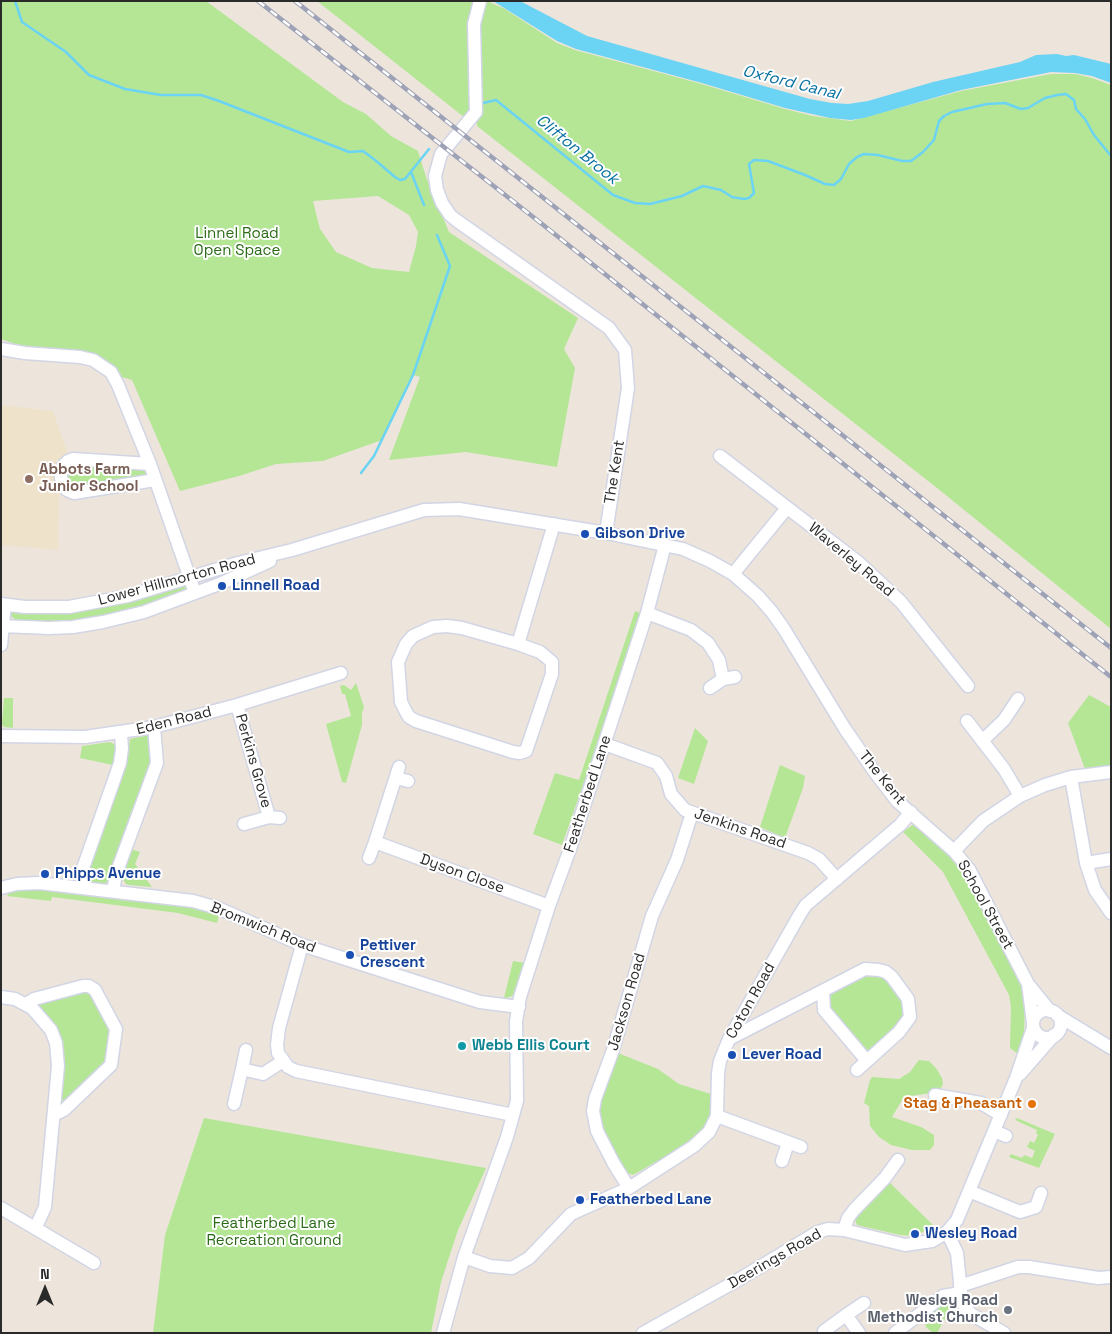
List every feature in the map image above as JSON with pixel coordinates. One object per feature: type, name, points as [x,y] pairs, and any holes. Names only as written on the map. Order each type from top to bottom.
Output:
[{"type":"street","name":"The Kent","points":[[480,4],[474,24],[476,112],[441,154],[435,176],[437,190],[442,204],[450,215],[609,328],[625,350],[628,388],[606,533],[683,549],[733,574],[758,596],[784,629],[845,729],[874,771],[897,801],[911,812]]},
{"type":"street","points":[[1,349],[25,353],[80,357],[93,360],[106,368],[118,385],[150,464],[195,593]]},
{"type":"street","name":"Waverley Road","points":[[720,456],[858,562],[901,602],[968,686]]},
{"type":"street","points":[[150,464],[73,459],[68,461],[61,469],[61,478],[67,490],[74,493],[156,480]]},
{"type":"street","points":[[733,574],[787,508]]},
{"type":"street","name":"Lower Hillmorton Road","points":[[3,604],[25,607],[77,606],[128,596],[238,563],[292,550],[424,510],[459,509],[606,533]]},
{"type":"street","points":[[518,644],[554,524]]},
{"type":"street","name":"Featherbed Lane","points":[[442,1333],[464,1257],[514,1115],[518,1087],[516,1021],[520,997],[605,744],[647,613],[665,545]]},
{"type":"street","name":"Lower Hillmorton Road","points":[[2,626],[49,628],[74,626],[103,622],[144,612],[248,572],[292,550]]},
{"type":"street","points":[[1,644],[3,604]]},
{"type":"street","points":[[647,613],[692,630],[708,643],[729,678],[710,688]]},
{"type":"street","points":[[447,626],[462,628],[518,644],[540,652],[552,662],[552,674],[526,751],[520,754],[513,752],[424,724],[409,717],[401,702],[398,662],[406,644],[413,636],[433,627],[447,626]]},
{"type":"street","name":"Eden Road","points":[[1,736],[75,737],[122,733],[154,727],[236,705],[343,673]]},
{"type":"street","points":[[982,741],[1004,720],[1018,699]]},
{"type":"street","name":"Perkins Grove","points":[[236,705],[274,817],[244,824]]},
{"type":"street","points":[[967,721],[1004,769],[1020,796]]},
{"type":"street","points":[[113,892],[116,874],[157,763],[154,727]]},
{"type":"street","points":[[83,888],[82,871],[120,763],[122,733]]},
{"type":"street","name":"Jenkins Road","points":[[605,744],[658,762],[666,776],[671,794],[685,810],[808,853],[818,859],[837,879]]},
{"type":"street","points":[[954,851],[984,821],[1020,796],[1071,777],[1111,772]]},
{"type":"street","points":[[369,858],[401,776]]},
{"type":"street","points":[[1071,777],[1086,863],[1096,890],[1111,913]]},
{"type":"street","name":"School Street","points":[[911,812],[954,851],[969,869],[1028,984],[1054,1013],[1094,1038]]},
{"type":"street","name":"Coton Road","points":[[717,1116],[718,1073],[720,1061],[729,1039],[800,914],[806,905],[900,825],[911,812]]},
{"type":"street","name":"Jackson Road","points":[[628,1188],[597,1131],[593,1111],[595,1099],[613,1050],[652,916],[677,860],[692,813]]},
{"type":"street","name":"Dyson Close","points":[[375,842],[549,906]]},
{"type":"street","points":[[1086,863],[1111,859]]},
{"type":"street","name":"Bromwich Road","points":[[1,888],[18,884],[40,883],[193,900],[218,908],[302,945],[480,1002],[519,1007]]},
{"type":"street","points":[[302,945],[279,1028],[278,1052],[288,1067],[296,1071],[514,1115]]},
{"type":"street","points":[[729,1039],[865,969],[886,972],[892,977],[908,999],[910,1017],[899,1032],[862,1065],[824,1010],[823,991]]},
{"type":"street","name":"School Street","points":[[947,1232],[957,1220],[968,1191],[1000,1134],[1001,1115],[1016,1078],[1033,1025],[1028,984]]},
{"type":"street","points":[[26,1004],[34,999],[83,986],[90,986],[95,990],[116,1029],[111,1065],[64,1110],[54,1115]]},
{"type":"street","points":[[1,997],[15,999],[26,1004],[38,1014],[51,1030],[56,1043],[58,1066],[46,1208],[36,1227]]},
{"type":"street","points":[[800,1003],[808,1003],[824,1010]]},
{"type":"street","points":[[1055,1034],[1060,1027],[1054,1013],[1039,1012],[1033,1025],[1035,1032],[1042,1037],[1071,1031],[1094,1038],[1111,1048]]},
{"type":"street","name":"School Street","points":[[1016,1078],[1055,1034]]},
{"type":"street","points":[[234,1104],[246,1050]]},
{"type":"street","points":[[242,1069],[263,1074],[283,1061]]},
{"type":"street","points":[[935,1095],[950,1093],[981,1103],[1001,1115]]},
{"type":"street","points":[[464,1257],[490,1266],[512,1268],[529,1258],[571,1214],[628,1188],[694,1146],[709,1132],[717,1116],[802,1147]]},
{"type":"street","points":[[782,1161],[788,1143]]},
{"type":"street","points":[[844,1230],[848,1218],[885,1178],[898,1160]]},
{"type":"street","points":[[968,1191],[1020,1212],[1036,1207],[1041,1193]]},
{"type":"street","points":[[1,1208],[94,1263]]},
{"type":"street","name":"Deerings Road","points":[[643,1333],[738,1280],[818,1232],[828,1229],[844,1230],[905,1245],[932,1240],[947,1232]]},
{"type":"street","points":[[947,1232],[957,1253],[962,1302],[971,1314],[997,1331]]},
{"type":"street","points":[[894,1333],[943,1296],[1018,1267],[1098,1278],[1111,1277]]},
{"type":"street","points":[[824,1331],[864,1303]]},
{"type":"street","points":[[846,1315],[859,1333]]},
{"type":"shaded area","name":"Abbots Farm Junior School","points":[[1,405],[53,411],[68,454],[60,461],[55,476],[59,490],[58,550],[1,545]]},
{"type":"green space","name":"Linnel Road Open Space","points":[[1,1],[206,1],[343,102],[366,114],[391,136],[418,151],[426,177],[449,232],[578,318],[564,349],[575,368],[557,467],[466,452],[389,460],[420,377],[413,375],[382,440],[323,461],[276,464],[239,476],[180,491],[132,380],[118,376],[62,350],[18,345],[1,339]],"holes":[[[378,196],[409,215],[418,232],[409,272],[372,268],[336,252],[320,229],[313,201]]]},
{"type":"green space","points":[[317,1],[489,2],[505,9],[557,43],[575,50],[702,84],[785,109],[813,116],[851,121],[961,91],[1051,74],[1075,74],[1111,85],[1111,629],[937,488],[477,126],[476,113],[469,121]]},
{"type":"green space","points":[[70,464],[144,466],[148,475],[75,489],[67,485],[65,467]]},
{"type":"green space","points":[[182,583],[186,586],[186,590],[181,594],[120,614],[83,621],[37,623],[17,621],[10,615],[11,611]]},
{"type":"green space","points":[[635,611],[643,614],[562,845],[533,834],[555,773],[579,780]]},
{"type":"green space","points":[[356,683],[364,707],[362,725],[346,783],[342,782],[326,724],[351,716],[345,694],[342,694],[340,686],[344,685],[351,690]]},
{"type":"green space","points":[[1089,695],[1111,707],[1111,766],[1085,769],[1068,723]]},
{"type":"green space","points":[[4,698],[13,698],[13,728],[4,727],[2,724]]},
{"type":"green space","points":[[695,728],[708,741],[694,784],[678,778]]},
{"type":"green space","points":[[149,735],[154,761],[110,881],[101,885],[90,882],[86,874],[127,759],[130,739]]},
{"type":"green space","points":[[110,742],[116,745],[113,765],[80,758],[82,746]]},
{"type":"green space","points":[[780,765],[805,776],[803,788],[785,838],[760,827]]},
{"type":"green space","points":[[914,824],[928,833],[966,875],[1009,956],[1025,1000],[1024,1041],[1018,1054],[1010,1048],[1011,1007],[1009,995],[943,872],[903,832]]},
{"type":"green space","points":[[131,849],[140,852],[135,864],[152,887],[129,885],[122,878]]},
{"type":"green space","points":[[33,888],[180,904],[219,915],[217,923],[178,913],[52,897],[51,901],[7,896],[11,890]]},
{"type":"green space","points":[[513,961],[526,963],[515,994],[504,998]]},
{"type":"green space","points":[[867,971],[886,974],[904,999],[907,1013],[870,1051],[864,1051],[826,1004],[827,993]]},
{"type":"green space","points":[[89,989],[112,1030],[109,1060],[69,1101],[63,1102],[59,1098],[61,1067],[36,1006],[37,1001]]},
{"type":"green space","points":[[618,1053],[658,1069],[679,1084],[714,1095],[716,1103],[707,1127],[675,1151],[633,1175],[625,1172],[602,1125],[598,1110],[600,1096]]},
{"type":"green space","points":[[919,1060],[929,1061],[936,1068],[943,1084],[940,1090],[931,1093],[904,1097],[892,1117],[921,1127],[934,1135],[934,1145],[930,1150],[912,1150],[891,1145],[879,1137],[870,1126],[869,1106],[864,1103],[872,1077],[899,1079],[910,1072]]},
{"type":"green space","name":"Featherbed Lane Recreation Ground","points":[[204,1118],[486,1168],[458,1230],[441,1282],[431,1333],[153,1333],[165,1235]]},
{"type":"green space","points":[[1017,1118],[1055,1134],[1039,1168],[1009,1157],[1011,1154],[1022,1158],[1024,1155],[1032,1158],[1035,1151],[1027,1147],[1030,1141],[1034,1143],[1038,1135],[1036,1133],[1037,1130],[1015,1120]]},
{"type":"green space","points":[[888,1181],[935,1227],[914,1236],[900,1235],[857,1225],[856,1215]]},
{"type":"green space","points":[[945,1301],[951,1301],[958,1307],[946,1317],[937,1333],[933,1333],[926,1327],[924,1317]]},
{"type":"water","points":[[493,1],[520,1],[587,36],[810,99],[832,103],[848,104],[868,101],[933,82],[1020,62],[1036,55],[1074,55],[1111,64],[1111,83],[1092,76],[1051,72],[961,90],[864,118],[851,120],[830,118],[785,108],[702,83],[576,49],[557,41]]},
{"type":"waterway","name":"Clifton Brook","points":[[15,1],[22,22],[66,52],[89,75],[125,89],[161,95],[201,95],[349,152],[363,151],[400,180],[405,179],[429,149]]},
{"type":"waterway","name":"Clifton Brook","points":[[483,103],[496,100],[613,195],[635,203],[650,204],[682,196],[703,186],[721,190],[732,197],[749,198],[754,193],[749,164],[754,160],[768,161],[825,184],[834,185],[841,179],[849,164],[864,154],[911,161],[934,140],[939,121],[952,112],[987,104],[1005,103],[1021,109],[1028,108],[1045,98],[1066,94],[1074,100],[1076,109],[1111,156]]},
{"type":"waterway","points":[[411,172],[424,205]]},
{"type":"waterway","points":[[361,473],[374,456],[413,375],[450,266],[437,235]]},
{"type":"railway","points":[[258,1],[537,220],[1111,677]]},
{"type":"railway","points":[[295,1],[1111,648]]},
{"type":"place","name":"Abbots Farm Junior School","points":[[29,479]]},
{"type":"place","name":"Gibson Drive","points":[[585,534]]},
{"type":"place","name":"Linnell Road","points":[[222,586]]},
{"type":"place","name":"Phipps Avenue","points":[[45,874]]},
{"type":"place","name":"Pettiver Crescent","points":[[350,955]]},
{"type":"place","name":"Webb Ellis Court","points":[[462,1046]]},
{"type":"place","name":"Lever Road","points":[[732,1055]]},
{"type":"place","name":"Stag & Pheasant","points":[[1032,1104]]},
{"type":"place","name":"Featherbed Lane","points":[[580,1200]]},
{"type":"place","name":"Wesley Road","points":[[915,1234]]},
{"type":"place","name":"Wesley Road Methodist Church","points":[[1008,1310]]},
{"type":"water label","name":"Oxford Canal","points":[[791,83]]}]
